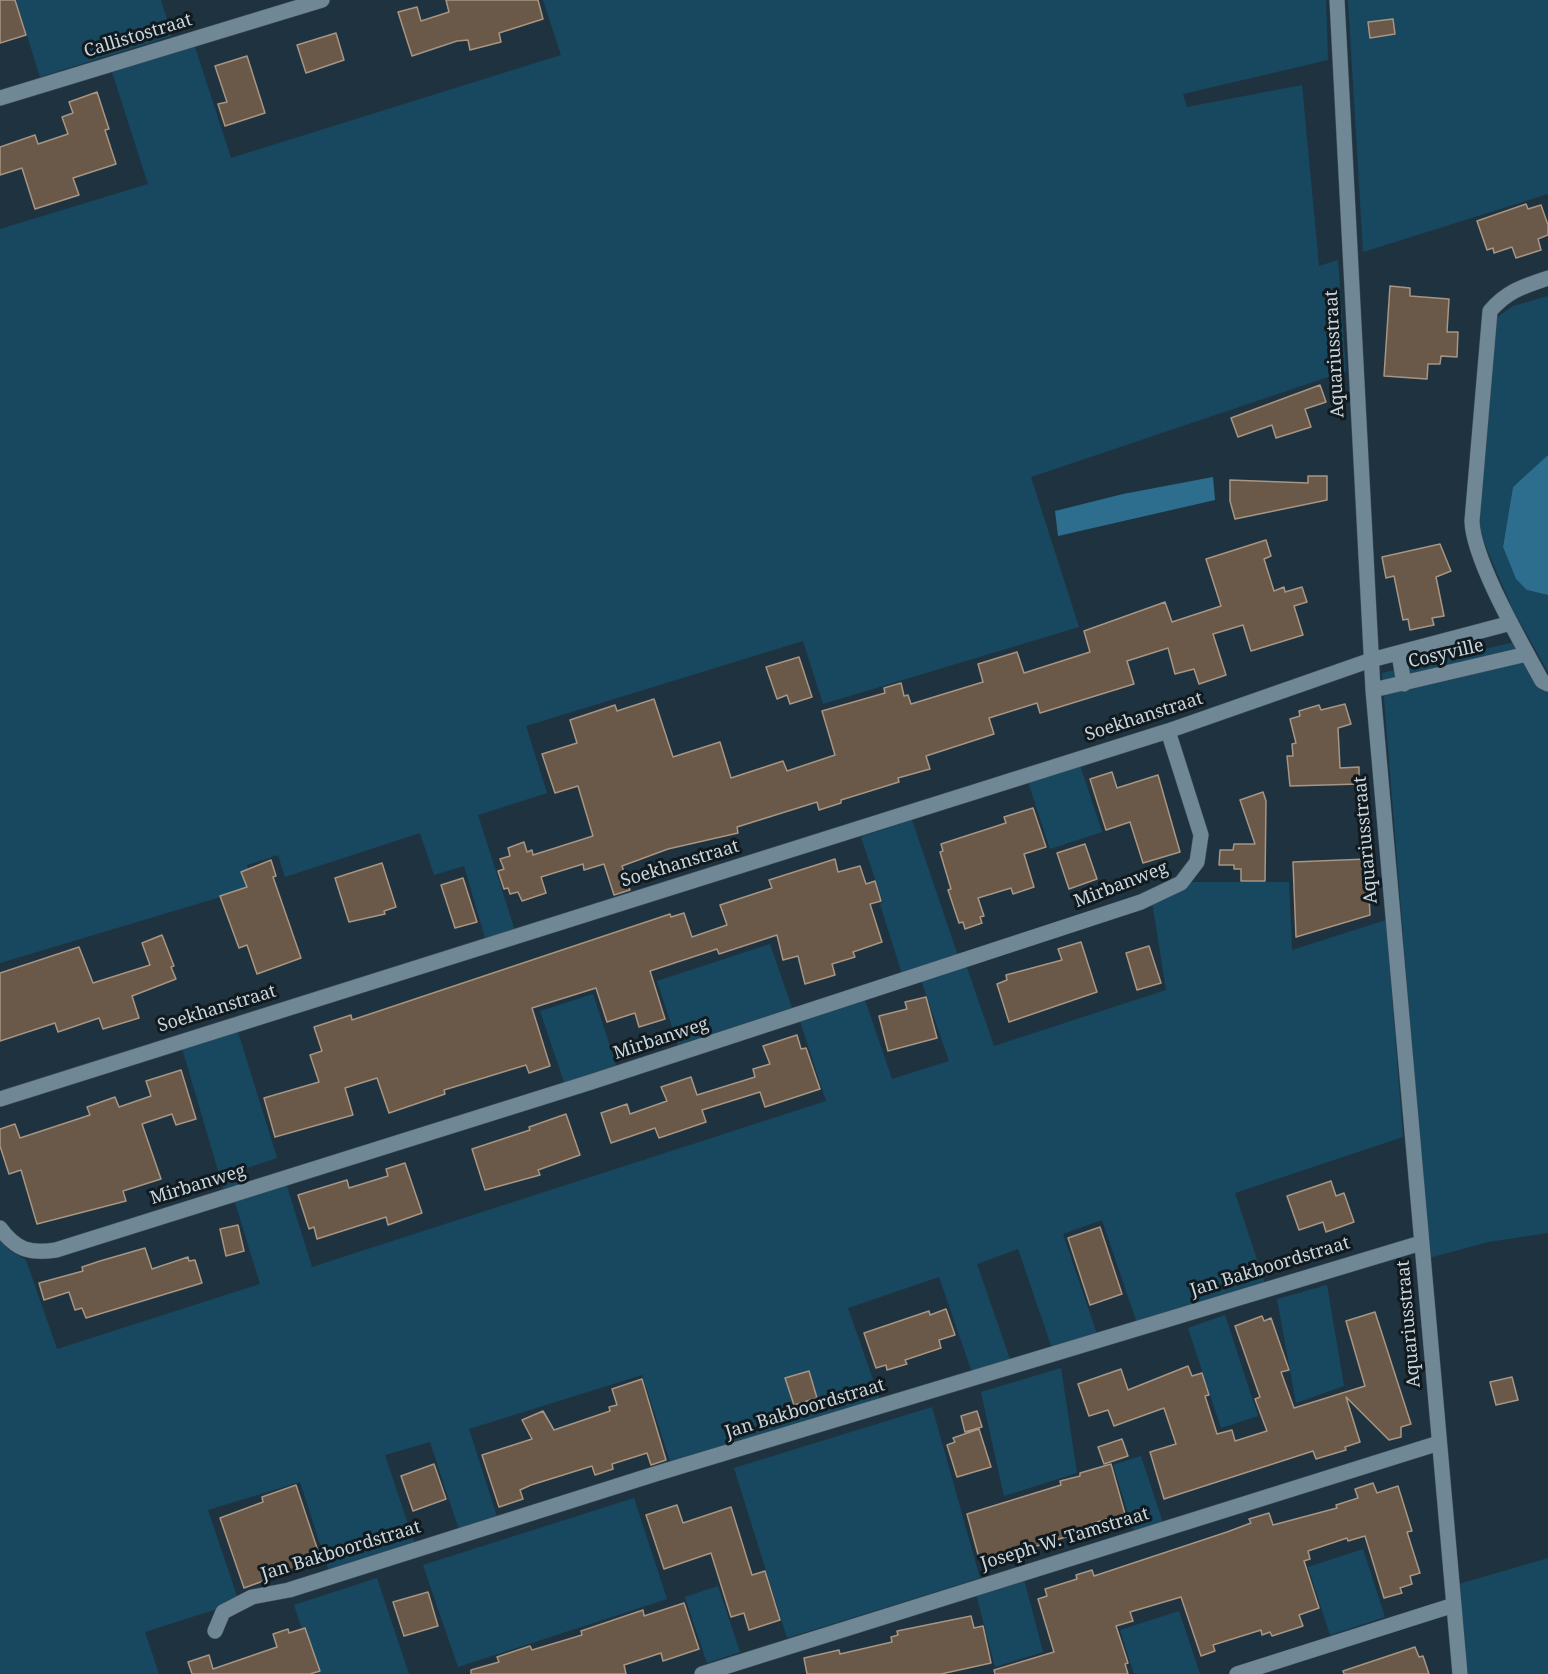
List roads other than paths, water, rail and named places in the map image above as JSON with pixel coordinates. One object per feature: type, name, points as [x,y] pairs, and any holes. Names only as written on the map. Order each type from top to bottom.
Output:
[{"type":"street","name":"Callistostraat","points":[[0,98],[280,6],[322,0]]},
{"type":"street","name":"Aquariusstraat","points":[[1337,0],[1373,690],[1460,1674]]},
{"type":"street","points":[[1548,278],[1517,288],[1502,298],[1490,311],[1472,532],[1511,623],[1542,681],[1548,684]]},
{"type":"street","name":"Cosyville","points":[[1371,660],[1511,623]]},
{"type":"street","points":[[1399,654],[1404,684]]},
{"type":"street","name":"Cosyville","points":[[1373,690],[1527,654]]},
{"type":"street","name":"Soekhanstraat","points":[[0,1099],[1168,731],[1371,660]]},
{"type":"street","name":"Mirbanweg","points":[[0,1228],[12,1243],[20,1247],[37,1253],[56,1250],[603,1078],[1141,902],[1181,883],[1197,862],[1201,836],[1168,731]]},
{"type":"street","name":"Jan Bakboordstraat","points":[[215,1631],[223,1612],[252,1597],[289,1590],[655,1474],[1421,1243]]},
{"type":"street","name":"Joseph W. Tamstraat","points":[[702,1674],[1439,1443]]},
{"type":"street","points":[[1237,1674],[1454,1605]]}]
